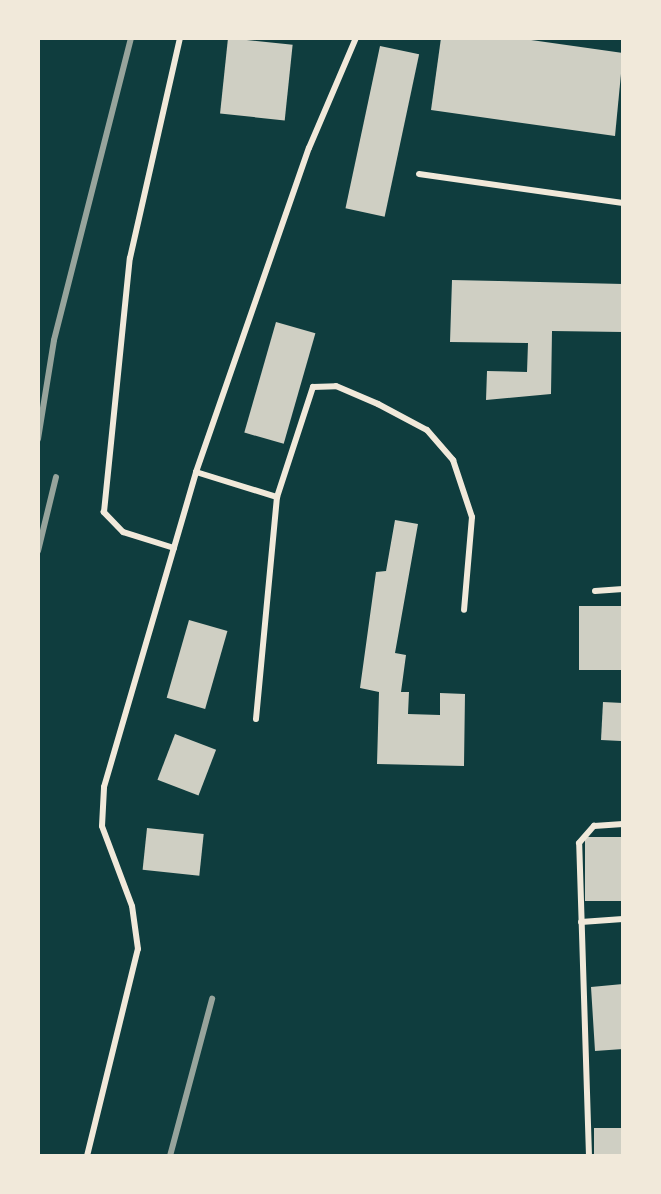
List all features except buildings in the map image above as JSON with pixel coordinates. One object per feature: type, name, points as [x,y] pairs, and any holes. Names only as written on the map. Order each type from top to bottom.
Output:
[{"type":"lane","points":[[174,548],[123,532],[104,512],[133,245],[180,38]]},
{"type":"lane","points":[[87,1156],[138,949],[101,806],[196,472],[309,148],[356,38]]},
{"type":"lane","points":[[419,174],[623,203]]},
{"type":"lane","points":[[256,719],[277,497],[307,399],[322,382],[427,430],[453,460],[472,517],[464,610]]},
{"type":"lane","points":[[196,472],[277,497]]},
{"type":"lane","points":[[595,591],[623,589]]},
{"type":"lane","points":[[589,1156],[581,922],[582,834],[623,824]]},
{"type":"lane","points":[[581,922],[623,919]]},
{"type":"railway","points":[[38,439],[54,340],[131,38]]},
{"type":"railway","points":[[38,551],[56,477]]},
{"type":"railway","points":[[170,1156],[212,999]]}]
